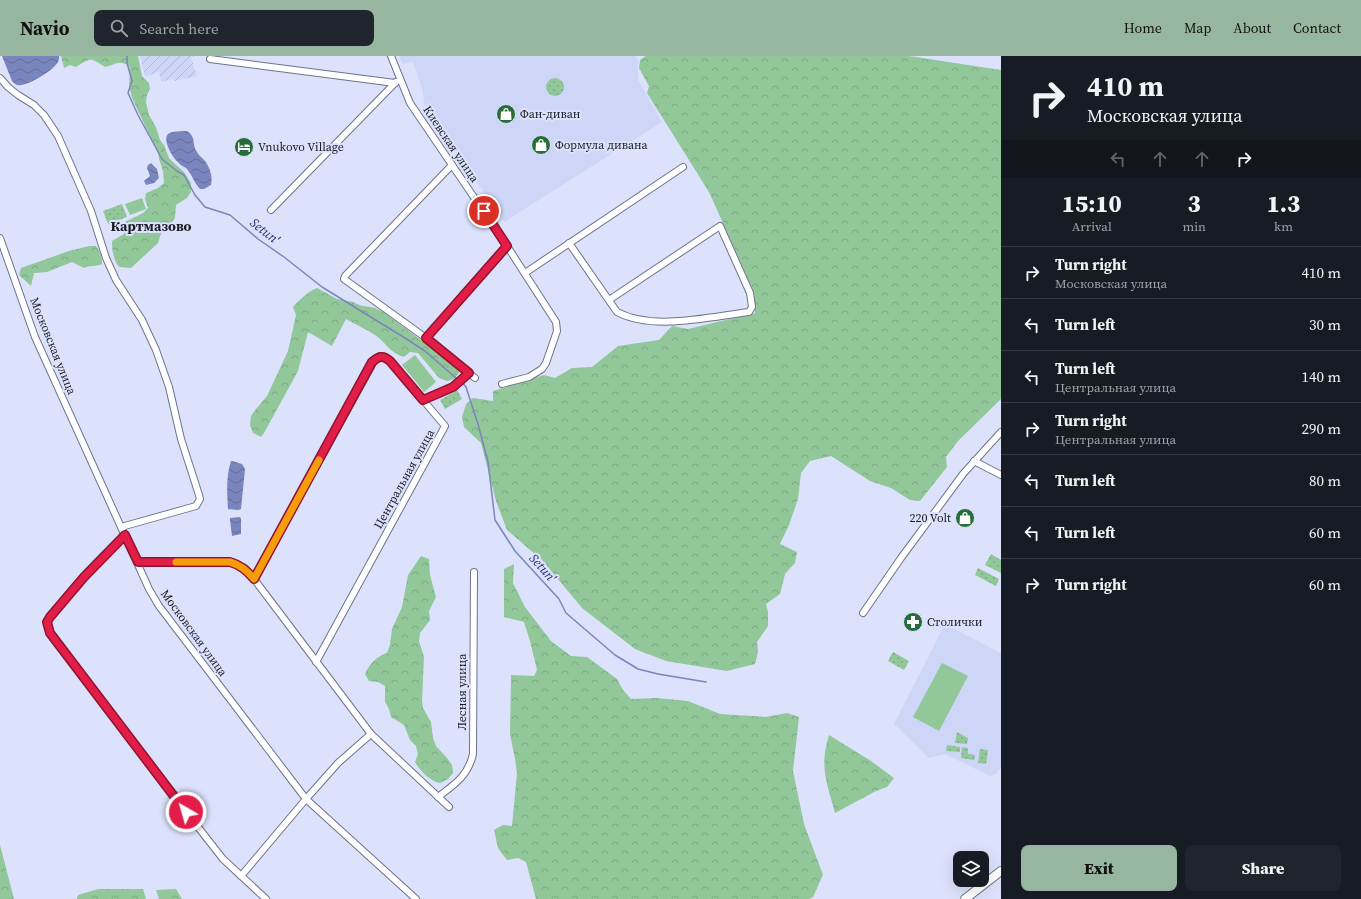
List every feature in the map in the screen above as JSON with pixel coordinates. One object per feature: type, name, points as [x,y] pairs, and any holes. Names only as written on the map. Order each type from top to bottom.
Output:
[{"type":"street","name":"Киевская улица","points":[[391,56],[400,75],[398,82],[410,103],[507,246],[556,322],[557,331],[546,363],[542,369],[529,377],[502,384]]},
{"type":"street","points":[[210,59],[398,82]]},
{"type":"street","points":[[0,78],[8,87],[34,105],[44,115],[58,136],[91,211],[106,258],[116,280],[142,320],[156,350],[169,387],[181,439],[199,495],[200,499],[196,506],[121,527]]},
{"type":"street","points":[[271,210],[398,82]]},
{"type":"street","points":[[452,164],[345,276],[346,281],[426,338],[475,378]]},
{"type":"street","points":[[525,273],[683,167]]},
{"type":"street","points":[[569,243],[617,312],[627,317],[647,321],[668,322],[749,312],[752,307],[750,294],[720,226],[609,300]]},
{"type":"street","name":"Московская улица","points":[[0,238],[35,337],[149,589],[160,606],[306,799],[416,899]]},
{"type":"street","points":[[426,338],[507,246]]},
{"type":"street","name":"Центральная улица","points":[[254,579],[372,362],[380,356],[385,357],[444,424],[444,429],[316,662]]},
{"type":"street","points":[[423,400],[453,387],[469,373]]},
{"type":"street","points":[[863,614],[933,514],[974,461],[1001,432]]},
{"type":"street","points":[[974,461],[1001,475]]},
{"type":"street","points":[[125,535],[84,577],[50,617],[47,622],[50,633],[218,853],[266,899]]},
{"type":"street","points":[[138,562],[230,562],[239,564],[245,568],[371,734],[449,807]]},
{"type":"street","name":"Лесная улица","points":[[438,797],[454,785],[465,774],[470,766],[473,754],[474,572]]},
{"type":"street","points":[[241,876],[338,763],[371,734]]},
{"type":"street","points":[[965,899],[1001,871]]},
{"type":"shaded area","points":[[140,56],[197,56],[191,57],[197,76],[175,81],[173,79],[161,82],[159,72],[145,77]]},
{"type":"shaded area","points":[[399,56],[635,56],[638,60],[638,80],[662,122],[504,222],[424,104],[423,91],[413,62],[402,64]]},
{"type":"shaded area","points":[[945,624],[1001,653],[1001,767],[997,773],[990,776],[945,754],[929,758],[894,724]]},
{"type":"green space","points":[[61,56],[138,56],[142,76],[149,83],[150,89],[146,102],[149,115],[156,127],[160,140],[164,145],[169,158],[184,172],[191,183],[191,192],[187,198],[176,205],[175,218],[171,224],[164,224],[158,243],[131,268],[119,267],[113,254],[112,241],[124,234],[123,228],[125,222],[143,213],[148,208],[145,199],[146,193],[158,188],[164,183],[163,171],[158,153],[132,98],[129,85],[129,66],[122,63],[117,63],[105,67],[93,60],[88,60],[76,67],[70,65],[64,68]]},
{"type":"green space","points":[[646,56],[909,56],[1001,70],[1001,399],[958,441],[946,457],[947,467],[920,501],[910,500],[891,488],[870,481],[831,456],[810,461],[801,473],[798,499],[789,525],[780,544],[797,552],[795,563],[785,574],[780,594],[766,604],[768,612],[768,626],[757,642],[758,652],[755,664],[727,671],[666,661],[635,649],[582,608],[543,561],[507,530],[496,501],[481,443],[464,427],[462,417],[466,404],[473,398],[493,401],[493,391],[544,375],[555,378],[572,368],[592,367],[618,346],[659,340],[672,326],[688,329],[755,313],[754,292],[709,192],[647,93],[649,86],[639,68],[640,60]]},
{"type":"green space","points":[[555,78],[561,81],[564,87],[561,93],[555,96],[549,93],[546,87],[549,81]]},
{"type":"green space","points":[[142,198],[146,209],[130,215],[125,204]]},
{"type":"green space","points":[[122,204],[127,217],[108,224],[103,211]]},
{"type":"green space","points":[[89,246],[96,246],[102,259],[102,264],[84,268],[72,262],[47,272],[34,273],[31,286],[19,275],[21,268],[69,251]]},
{"type":"green space","points":[[317,288],[337,299],[375,308],[383,312],[461,370],[454,379],[447,381],[439,378],[418,353],[410,352],[404,357],[393,352],[376,335],[346,319],[332,346],[308,332],[298,371],[264,433],[261,437],[253,433],[250,425],[251,416],[267,396],[288,351],[296,315],[293,307],[308,293]]},
{"type":"green space","points":[[415,355],[436,382],[424,392],[402,365]]},
{"type":"green space","points":[[457,390],[462,399],[445,409],[440,400]]},
{"type":"green space","points":[[991,554],[1001,560],[1001,573],[985,565]]},
{"type":"green space","points":[[421,556],[429,559],[430,575],[436,597],[429,611],[430,620],[420,633],[419,641],[424,657],[423,708],[431,722],[433,738],[436,746],[452,765],[453,773],[448,779],[440,783],[426,775],[415,762],[418,754],[416,746],[410,740],[404,725],[391,717],[385,702],[385,686],[378,682],[369,681],[365,674],[374,661],[387,653],[390,645],[392,629],[402,607],[408,575]]},
{"type":"green space","points":[[514,564],[513,583],[525,607],[551,641],[571,656],[587,657],[617,679],[623,690],[631,699],[657,698],[688,701],[720,714],[766,717],[787,713],[799,717],[793,771],[804,824],[823,875],[813,897],[809,899],[536,899],[526,862],[518,858],[507,860],[498,848],[494,830],[503,825],[512,826],[517,773],[510,734],[511,675],[534,676],[537,670],[524,622],[504,617],[504,569]]},
{"type":"green space","points":[[978,568],[999,579],[996,586],[975,575]]},
{"type":"green space","points":[[893,652],[909,661],[904,670],[888,661]]},
{"type":"green space","points":[[942,663],[968,676],[939,731],[913,717]]},
{"type":"green space","points":[[957,732],[968,738],[967,744],[955,743]]},
{"type":"green space","points":[[829,735],[871,761],[894,778],[887,787],[876,791],[835,813],[824,766],[826,746]]},
{"type":"green space","points":[[947,745],[960,747],[960,752],[946,751]]},
{"type":"green space","points":[[962,747],[968,748],[968,754],[975,755],[974,760],[961,758]]},
{"type":"green space","points":[[980,749],[988,750],[986,764],[978,763]]},
{"type":"green space","points":[[0,845],[14,899],[0,899]]},
{"type":"green space","points":[[98,889],[143,889],[146,899],[77,899],[78,895]]},
{"type":"green space","points":[[176,889],[182,899],[159,899],[156,890]]},
{"type":"water","points":[[2,56],[59,56],[59,58],[56,65],[47,73],[30,83],[18,85],[12,81]]},
{"type":"water","points":[[187,131],[193,138],[195,149],[207,164],[211,173],[211,185],[204,189],[200,189],[198,187],[188,170],[173,157],[167,144],[166,140],[168,134]]},
{"type":"water","points":[[151,163],[157,169],[159,178],[154,183],[146,185],[144,181],[150,176],[147,168]]},
{"type":"water","points":[[231,461],[242,464],[245,469],[241,509],[238,510],[228,509],[227,491]]},
{"type":"water","points":[[230,518],[241,518],[241,534],[232,536]]},
{"type":"waterway","name":"Setun'","points":[[127,56],[127,63],[132,81],[128,93],[138,115],[162,159],[184,175],[195,195],[205,207],[230,215],[258,239],[322,287],[425,351],[456,378]]},
{"type":"waterway","name":"Setun'","points":[[462,382],[466,387],[488,462],[495,520],[515,551],[559,599],[566,613],[615,655],[638,669],[706,682]]},
{"type":"slow traffic","points":[[176,562],[230,562],[239,564],[245,568],[254,579],[319,460]]},
{"type":"place","name":"Фан-диван","points":[[506,114]]},
{"type":"place","name":"Формула дивана","points":[[541,145]]},
{"type":"place","name":"Vnukovo Village","points":[[244,147]]},
{"type":"place","name":"220 Volt","points":[[965,518]]},
{"type":"place","name":"Столички","points":[[913,622]]},
{"type":"district","name":"Картмазово","points":[[151,226]]},
{"type":"route","points":[[186,812],[50,633],[47,622],[84,577],[125,535],[138,562],[230,562],[239,564],[245,568],[254,579],[372,362],[376,358],[380,356],[385,357],[390,361],[423,400],[453,387],[469,373],[426,338],[507,246],[484,211]]}]
